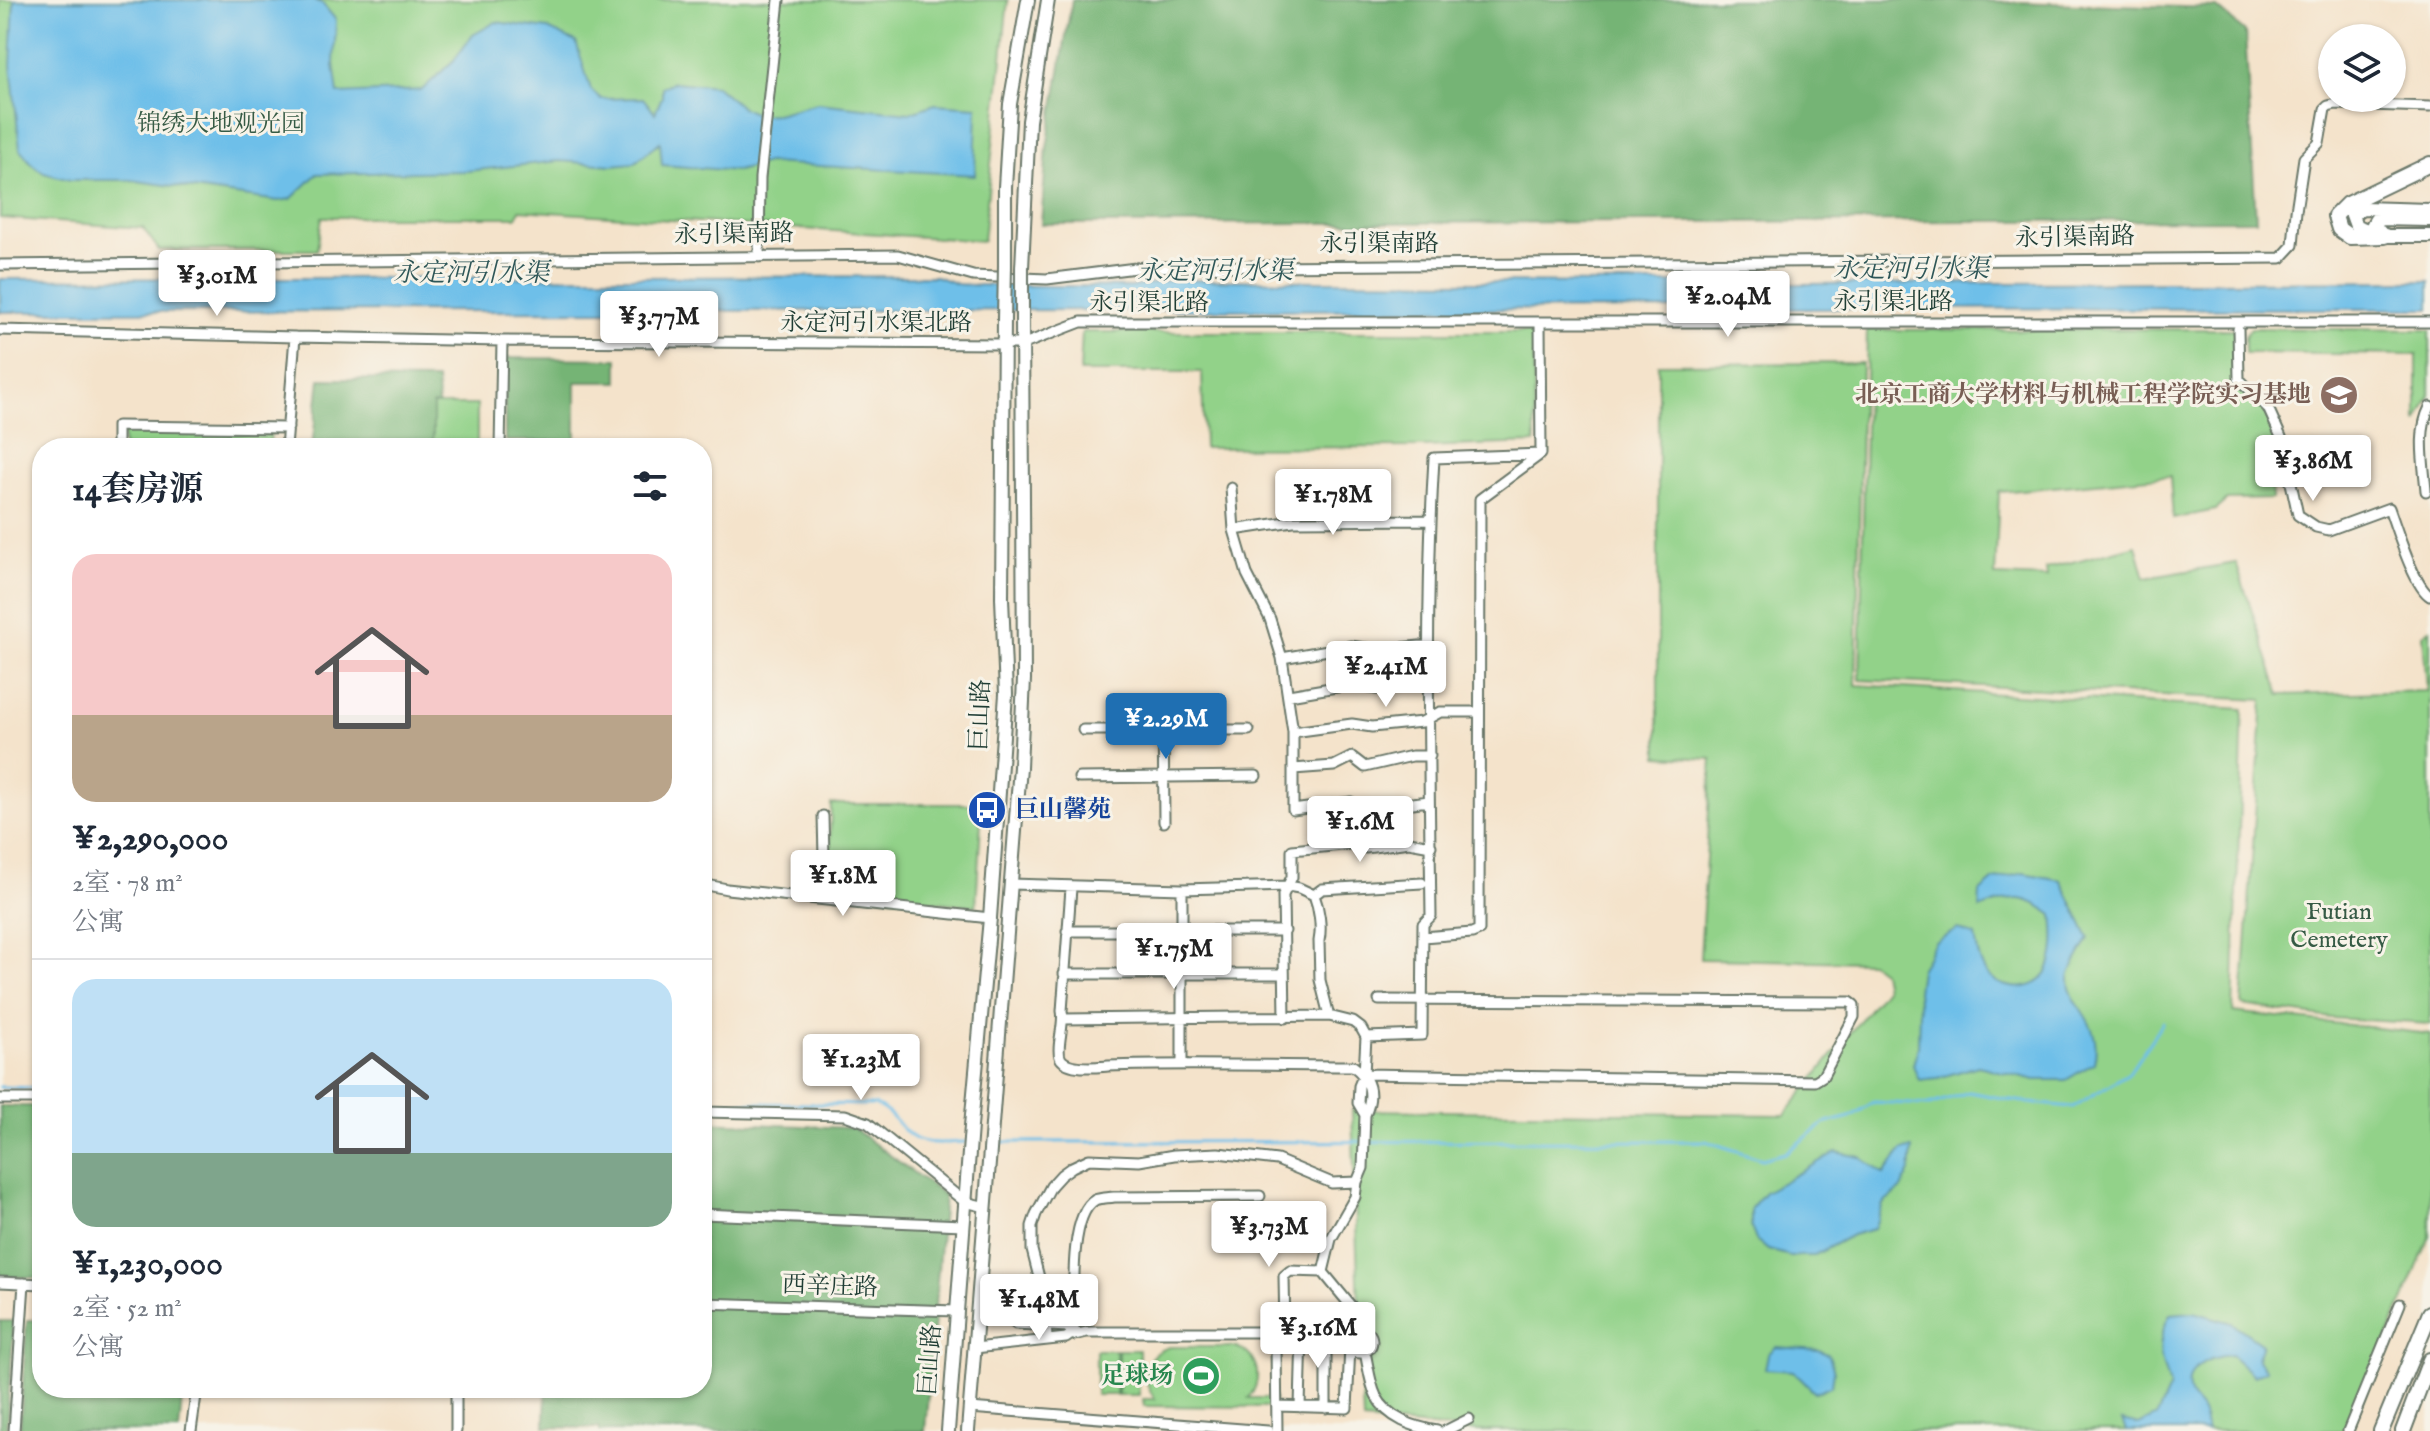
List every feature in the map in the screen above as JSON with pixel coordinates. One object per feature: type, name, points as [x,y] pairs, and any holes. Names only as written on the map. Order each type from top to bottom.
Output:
[{"type":"highway","points":[[2385,236],[2350,237],[2339,229],[2335,216],[2347,204],[2430,164]]},
{"type":"highway","points":[[2381,1431],[2430,1313]]},
{"type":"highway","points":[[2403,1431],[2430,1360]]},
{"type":"main road","name":"巨山路","points":[[948,1431],[1006,694],[1002,598],[1005,187],[1010,104],[1028,0]]},
{"type":"main road","name":"巨山路","points":[[968,1431],[1024,679],[1022,268],[1029,121],[1048,0]]},
{"type":"main road","points":[[2427,237],[2385,236],[2356,226],[2352,215],[2362,208],[2430,210]]},
{"type":"main road","points":[[2385,236],[2373,224],[2376,219],[2430,220]]},
{"type":"street","points":[[759,257],[760,178],[779,0]]},
{"type":"street","name":"永引渠南路","points":[[0,265],[898,255],[973,276],[1047,279],[1144,267],[2281,258],[2293,245],[2304,158],[2319,143],[2325,109],[2336,104],[2430,107]]},
{"type":"street","name":"永引渠北路","points":[[1024,344],[1081,322],[2430,322]]},
{"type":"street","points":[[1540,323],[1541,454]]},
{"type":"street","points":[[2238,329],[2239,379],[2268,408],[2281,437],[2298,515],[2316,527],[2329,530],[2389,508],[2411,566],[2424,592],[2430,596]]},
{"type":"street","name":"永定河引水渠北路","points":[[0,330],[502,341],[1024,344]]},
{"type":"street","points":[[287,438],[295,337]]},
{"type":"street","points":[[500,438],[502,341]]},
{"type":"street","points":[[2426,491],[2423,434],[2425,416],[2430,407]]},
{"type":"street","points":[[117,438],[117,426],[288,428]]},
{"type":"street","points":[[1366,1037],[1422,1035],[1423,924],[1431,916],[1430,520],[1434,458],[1541,454]]},
{"type":"street","points":[[1423,937],[1479,930],[1480,499],[1541,454]]},
{"type":"street","points":[[1231,488],[1234,530],[1247,574],[1270,619],[1282,658],[1293,732],[1293,810],[1351,802],[1359,807],[1380,807],[1429,801]]},
{"type":"street","points":[[1234,530],[1293,521],[1430,520]]},
{"type":"street","points":[[1282,658],[1351,646],[1378,650],[1430,645]]},
{"type":"street","points":[[1289,695],[1348,685],[1377,689],[1429,683]]},
{"type":"street","points":[[1163,701],[1164,822]]},
{"type":"street","points":[[1293,732],[1352,724],[1372,727],[1422,722],[1440,712],[1479,712]]},
{"type":"street","points":[[1083,730],[1249,730]]},
{"type":"street","points":[[1293,769],[1334,766],[1352,757],[1365,767],[1412,756],[1430,756]]},
{"type":"street","points":[[1079,778],[1256,776]]},
{"type":"street","points":[[823,816],[825,899]]},
{"type":"street","points":[[1285,1018],[1283,895],[1292,877],[1292,850],[1363,843],[1366,848],[1409,842],[1431,846]]},
{"type":"street","points":[[1314,895],[1322,889],[1422,883]]},
{"type":"street","points":[[1011,884],[1071,888],[1299,888],[1314,895],[1318,904],[1320,980],[1329,1016]]},
{"type":"street","points":[[712,886],[990,918]]},
{"type":"street","points":[[1071,888],[1062,1011],[1064,1019],[1059,1054],[1067,1064],[1090,1067],[1182,1064],[1353,1066],[1364,1074],[1815,1081],[1823,1076],[1854,1017],[1854,1005],[1850,1002],[1379,1000]]},
{"type":"street","points":[[1182,889],[1182,1064]]},
{"type":"street","points":[[1067,931],[1285,931]]},
{"type":"street","points":[[1064,974],[1283,974]]},
{"type":"street","points":[[1064,1019],[1329,1016],[1353,1022],[1361,1028],[1366,1037],[1364,1074],[1359,1086],[1358,1103],[1365,1115],[1363,1168],[1355,1197],[1331,1239],[1323,1272]]},
{"type":"street","points":[[0,1099],[32,1099]]},
{"type":"street","points":[[712,1112],[845,1115],[857,1118],[878,1131],[965,1202],[986,1207]]},
{"type":"street","points":[[1047,1339],[1045,1301],[1032,1250],[1032,1226],[1051,1186],[1061,1175],[1089,1159],[1139,1161],[1174,1155],[1218,1153],[1277,1160],[1332,1183],[1357,1182]]},
{"type":"street","points":[[1074,1335],[1076,1235],[1082,1216],[1094,1201],[1114,1197],[1260,1196]]},
{"type":"street","points":[[712,1214],[963,1225]]},
{"type":"street","points":[[1285,1331],[1284,1276],[1290,1271],[1323,1272],[1360,1317],[1372,1341],[1365,1352],[1356,1352],[1350,1347]]},
{"type":"street","points":[[0,1282],[32,1283]]},
{"type":"street","points":[[14,1431],[24,1283]]},
{"type":"street","name":"西辛庄路","points":[[712,1303],[956,1311]]},
{"type":"street","points":[[2348,1431],[2400,1304]]},
{"type":"street","points":[[978,1318],[1008,1317],[1016,1324],[1067,1327],[1074,1335]]},
{"type":"street","points":[[1016,1324],[1017,1344]]},
{"type":"street","points":[[1277,1406],[1347,1408],[1348,1341],[1356,1330],[1367,1331]]},
{"type":"street","points":[[1273,1331],[1277,1431]]},
{"type":"street","points":[[975,1348],[1066,1338],[1073,1333],[1087,1332],[1285,1331],[1344,1332],[1350,1335]]},
{"type":"street","points":[[1300,1407],[1302,1332]]},
{"type":"street","points":[[1326,1346],[1326,1408]]},
{"type":"street","points":[[1365,1352],[1376,1396],[1395,1416],[1415,1427],[1437,1431]]},
{"type":"street","points":[[191,1431],[196,1398]]},
{"type":"street","points":[[456,1398],[456,1431]]},
{"type":"street","points":[[970,1408],[1268,1431]]},
{"type":"street","points":[[1445,1431],[1469,1419]]},
{"type":"green space","name":"锦绣大地观光园","points":[[0,0],[1008,0],[983,241],[520,210],[517,217],[322,217],[317,250],[159,250],[143,228],[0,218]]},
{"type":"green space","points":[[1072,0],[1943,0],[2217,8],[2245,32],[2256,220],[1041,224],[1047,147]]},
{"type":"green space","points":[[2251,328],[2430,330],[2430,395],[2417,423],[2417,355],[2245,353],[2245,336]]},
{"type":"green space","name":"Futian Cemetery","points":[[2235,329],[2236,384],[2264,409],[2277,439],[2269,456],[2272,499],[2227,500],[2215,510],[2173,519],[2170,476],[1999,492],[1995,576],[2047,578],[2046,569],[2136,545],[2145,578],[2236,563],[2280,695],[2427,691],[2423,634],[2430,629],[2430,1024],[2331,1018],[2242,1005],[2263,700],[1860,680],[1867,330]]},
{"type":"green space","points":[[1082,332],[1533,332],[1535,443],[1204,448],[1202,372],[1080,372]]},
{"type":"green space","points":[[505,358],[618,359],[618,382],[576,382],[576,438],[505,438]]},
{"type":"green space","points":[[1862,363],[1856,685],[2243,709],[2233,1012],[2430,1034],[2430,1236],[2349,1431],[1479,1431],[1363,1421],[1352,1110],[1785,1115],[1885,989],[1882,971],[1870,962],[1700,959],[1712,759],[1658,756],[1658,364]]},
{"type":"green space","points":[[320,379],[437,380],[438,405],[433,405],[433,438],[313,438]]},
{"type":"green space","points":[[433,405],[477,405],[477,438],[433,438]]},
{"type":"green space","points":[[123,431],[271,434],[270,438],[123,438]]},
{"type":"green space","points":[[831,804],[982,804],[976,906],[829,891]]},
{"type":"green space","points":[[0,1106],[32,1106],[32,1278],[0,1276]]},
{"type":"green space","points":[[712,1122],[853,1128],[944,1195],[925,1431],[600,1431],[599,1428],[545,1427],[546,1398],[712,1398]]},
{"type":"green space","points":[[27,1320],[32,1320],[32,1398],[182,1398],[179,1431],[20,1431]]},
{"type":"green space","points":[[0,1321],[14,1321],[6,1431],[0,1431]]},
{"type":"green space","points":[[1169,1347],[1236,1347],[1244,1351],[1254,1362],[1257,1376],[1249,1398],[1274,1398],[1274,1407],[1144,1406],[1143,1399],[1155,1399],[1147,1383],[1146,1368],[1153,1356]]},
{"type":"green space","points":[[1096,1350],[1116,1350],[1116,1395],[1096,1395]]},
{"type":"green space","points":[[1118,1350],[1139,1350],[1139,1395],[1118,1395]]},
{"type":"water","points":[[14,0],[312,0],[322,3],[336,20],[334,64],[338,94],[422,90],[454,60],[473,35],[496,22],[548,29],[576,42],[591,90],[601,99],[643,98],[655,113],[662,97],[662,87],[674,82],[716,86],[741,107],[758,115],[776,114],[818,103],[909,113],[935,104],[977,107],[975,175],[768,163],[737,171],[662,165],[660,142],[634,163],[612,165],[559,161],[467,171],[317,174],[291,199],[278,201],[130,180],[70,180],[44,173],[20,149],[11,65]]},
{"type":"water","points":[[936,276],[968,285],[1131,287],[1171,280],[1792,284],[2430,281],[2430,309],[0,312],[0,279]]},
{"type":"water","points":[[2024,873],[2061,880],[2089,938],[2069,978],[2070,988],[2094,1036],[2094,1063],[2066,1080],[2035,1080],[1978,1066],[1938,1078],[1919,1080],[1913,1065],[1918,1047],[1917,991],[1920,970],[1935,942],[1958,929],[1975,936],[1986,973],[2000,984],[2027,987],[2042,979],[2047,972],[2053,952],[2053,915],[2033,903],[2018,899],[1979,909],[1980,892],[1994,880]]},
{"type":"water","points":[[1912,1149],[1910,1171],[1901,1189],[1883,1204],[1874,1229],[1852,1235],[1813,1256],[1790,1256],[1768,1250],[1756,1240],[1751,1227],[1751,1208],[1765,1192],[1836,1152],[1860,1157],[1884,1174],[1902,1150]]},
{"type":"water","points":[[2194,1312],[2232,1323],[2262,1344],[2257,1358],[2266,1370],[2254,1376],[2231,1355],[2214,1358],[2193,1371],[2189,1378],[2191,1397],[2201,1410],[2207,1431],[2126,1431],[2122,1421],[2139,1425],[2157,1416],[2170,1387],[2160,1350],[2170,1314]]},
{"type":"water","points":[[1776,1347],[1819,1350],[1829,1355],[1834,1372],[1832,1385],[1815,1393],[1793,1371],[1765,1369],[1768,1354]]},
{"type":"waterway","points":[[993,1142],[1706,1141],[1762,1159],[1785,1153],[1824,1124],[1850,1117],[1874,1102],[1929,1105],[1969,1092],[2073,1107],[2129,1073],[2163,1022]]},
{"type":"waterway","points":[[0,1087],[32,1088]]},
{"type":"waterway","points":[[712,1102],[875,1105],[919,1140],[932,1143],[966,1142]]},
{"type":"place","name":"北京工商大学材料与机械工程学院实习基地","points":[[2339,395]]},
{"type":"place","name":"巨山馨苑","points":[[987,810]]},
{"type":"place","name":"足球场","points":[[1201,1376]]},
{"type":"water label","name":"永定河引水渠","points":[[1911,269]]},
{"type":"water label","name":"永定河引水渠","points":[[1215,271]]},
{"type":"water label","name":"永定河引水渠","points":[[471,273]]}]
